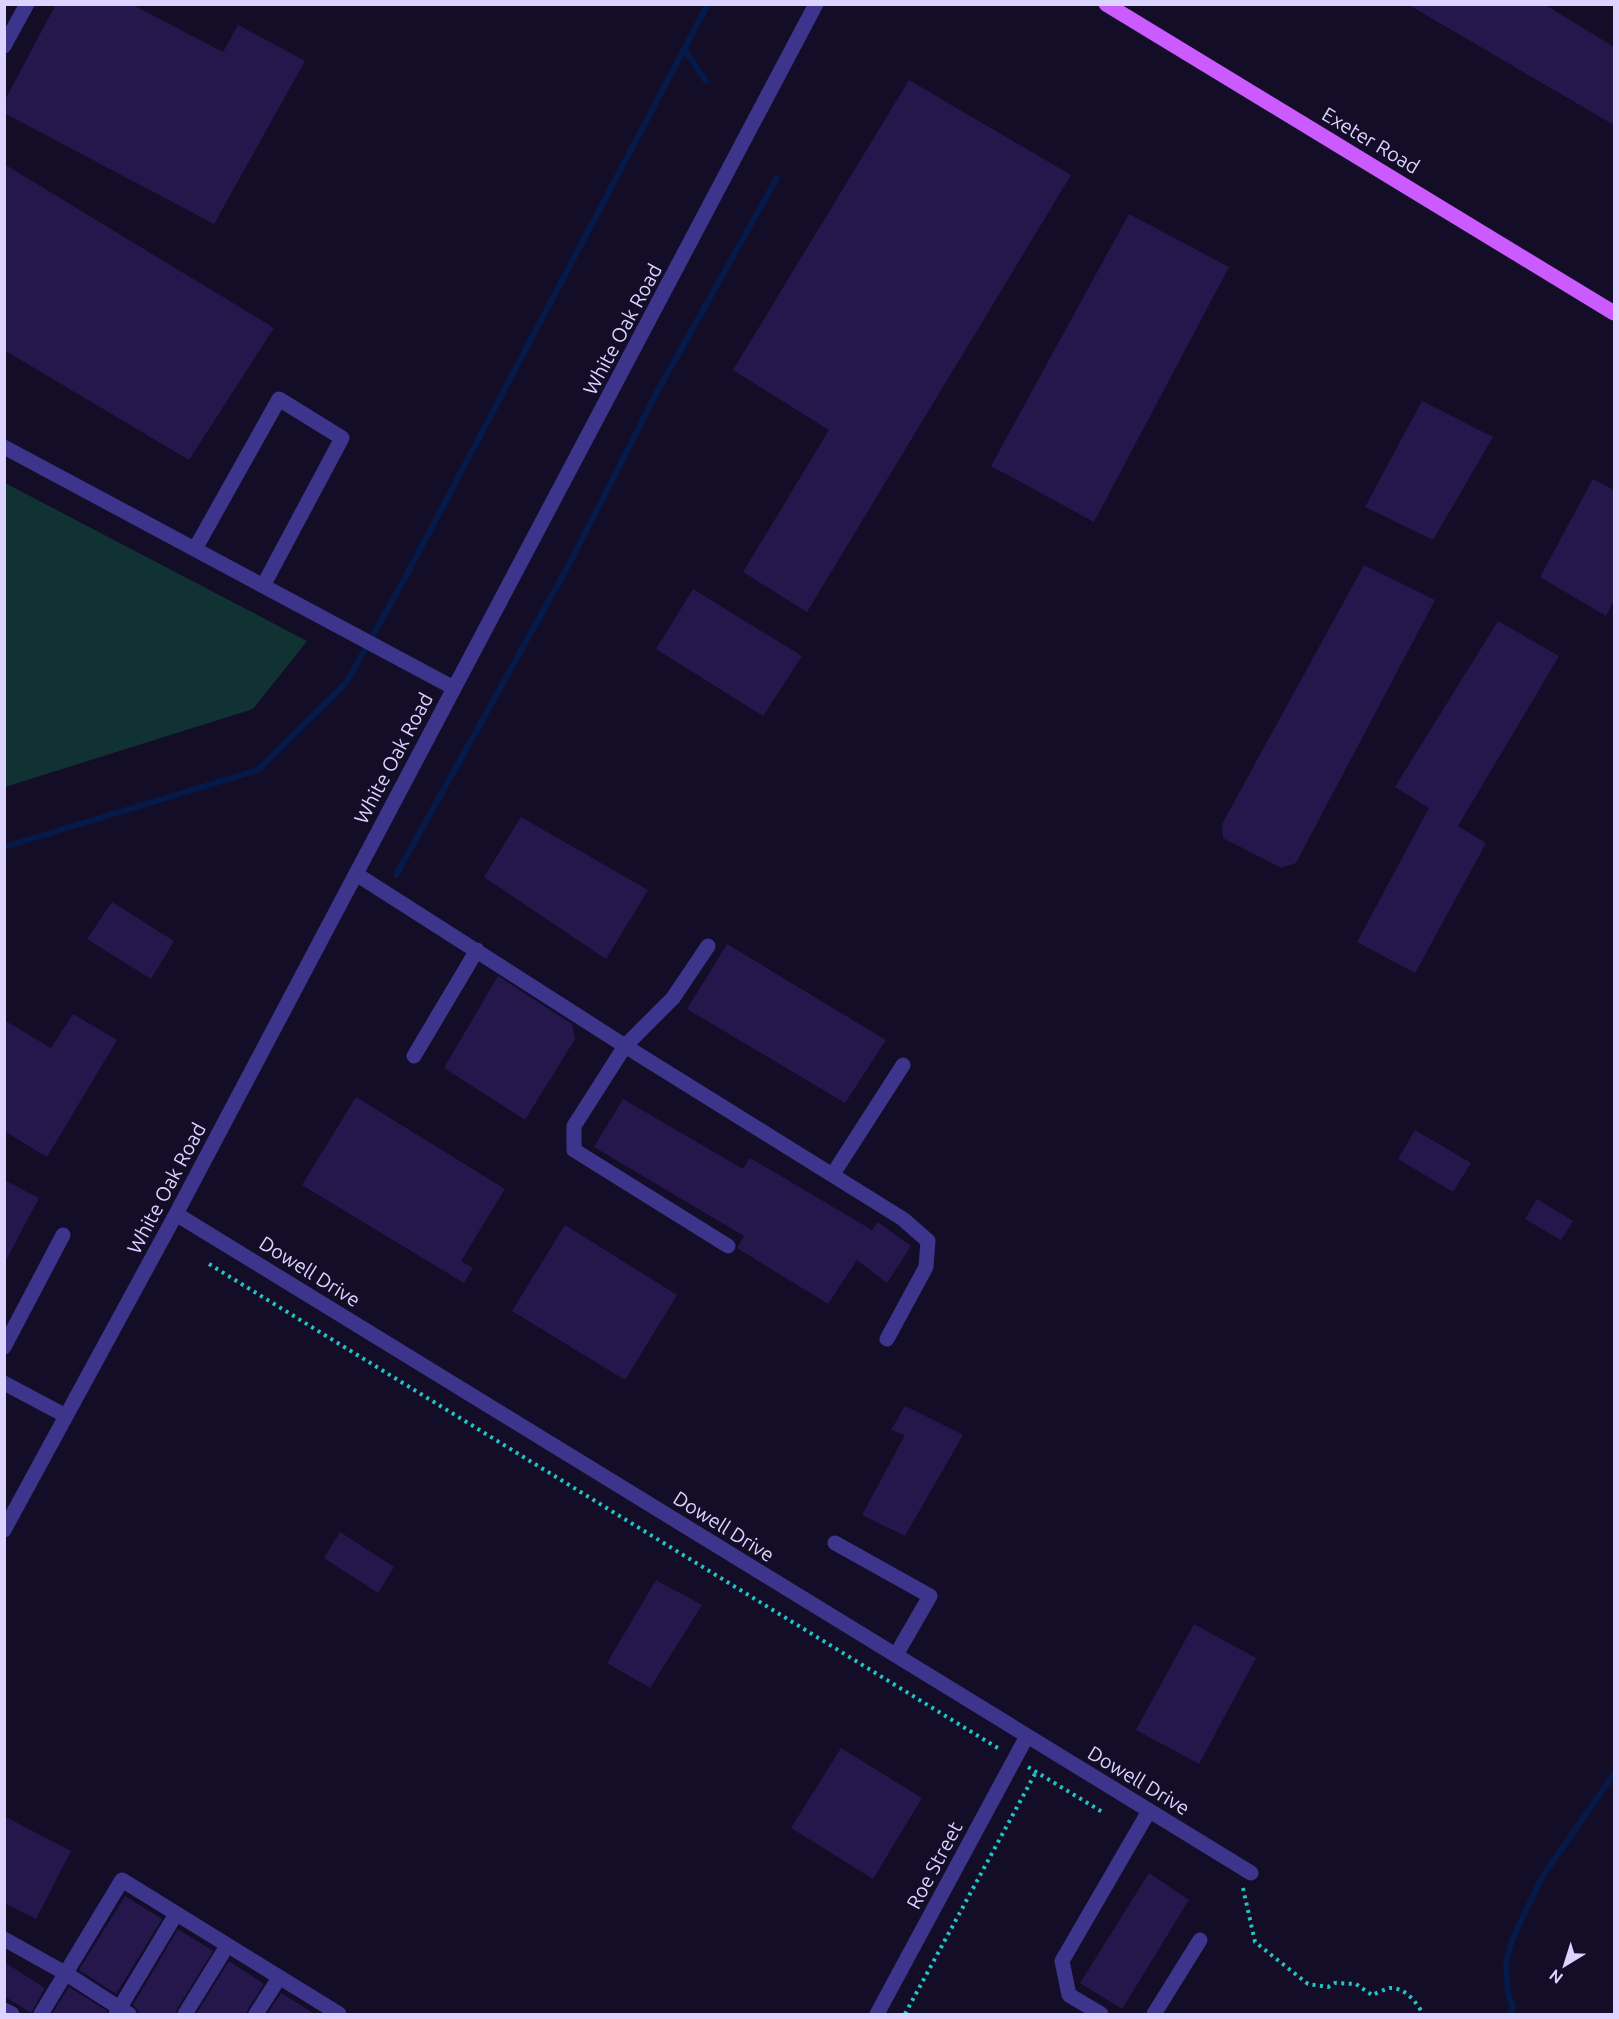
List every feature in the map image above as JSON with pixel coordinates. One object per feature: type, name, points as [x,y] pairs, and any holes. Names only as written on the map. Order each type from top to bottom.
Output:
[{"type":"main road","name":"Exeter Road","points":[[1106,4],[1614,313]]},
{"type":"street","points":[[4,46],[11,20],[27,4]]},
{"type":"street","name":"White Oak Road","points":[[4,1530],[176,1214],[816,4]]},
{"type":"street","points":[[195,549],[279,399],[342,438],[263,586]]},
{"type":"street","points":[[4,447],[454,688]]},
{"type":"street","points":[[356,874],[625,1046],[833,1174],[903,1219],[928,1240],[926,1267],[887,1339]]},
{"type":"street","points":[[708,946],[673,998],[625,1046],[574,1126],[574,1150],[728,1245]]},
{"type":"street","points":[[414,1056],[477,950]]},
{"type":"street","points":[[833,1174],[903,1065]]},
{"type":"street","name":"Dowell Drive","points":[[176,1214],[1251,1872]]},
{"type":"street","points":[[4,1347],[63,1235]]},
{"type":"street","points":[[4,1383],[66,1416]]},
{"type":"street","points":[[835,1543],[930,1596],[896,1655]]},
{"type":"street","name":"Roe Street","points":[[877,2014],[1027,1736]]},
{"type":"street","points":[[1101,2014],[1069,1995],[1062,1961],[1149,1811]]},
{"type":"street","points":[[40,2014],[122,1880],[336,2014]]},
{"type":"street","points":[[4,1939],[65,1973],[122,2012],[176,1914]]},
{"type":"street","points":[[1154,2014],[1200,1940]]},
{"type":"street","points":[[185,2014],[227,1946]]},
{"type":"street","points":[[256,2014],[279,1978]]},
{"type":"street","points":[[4,2010],[12,2014]]},
{"type":"path","points":[[209,1264],[1104,1813]]},
{"type":"path","points":[[905,2014],[1036,1772]]},
{"type":"path","points":[[1237,1864],[1255,1942],[1308,1984],[1328,1986],[1335,1983],[1356,1984],[1372,1995],[1391,1988],[1406,1992],[1423,2014]]},
{"type":"green space","points":[[4,483],[307,641],[253,709],[5,787]]},
{"type":"building","points":[[56,4],[131,4],[223,52],[238,25],[305,61],[214,224],[4,113],[4,102]]},
{"type":"building","points":[[1407,4],[1544,4],[1614,47],[1614,125]]},
{"type":"building","points":[[909,80],[1071,175],[807,612],[743,572],[829,430],[733,370]]},
{"type":"building","points":[[4,164],[274,328],[189,460],[4,350]]},
{"type":"building","points":[[1129,214],[1229,267],[1094,522],[991,466]]},
{"type":"building","points":[[1422,401],[1493,437],[1433,540],[1365,507]]},
{"type":"building","points":[[1593,479],[1614,490],[1614,600],[1606,616],[1540,577]]},
{"type":"building","points":[[1364,565],[1435,600],[1296,863],[1281,868],[1223,838],[1222,824]]},
{"type":"building","points":[[693,589],[802,656],[763,716],[656,649]]},
{"type":"building","points":[[1498,621],[1559,656],[1458,826],[1486,843],[1415,973],[1357,942],[1429,808],[1395,787]]},
{"type":"building","points":[[521,817],[648,890],[606,959],[484,877]]},
{"type":"building","points":[[112,902],[174,941],[151,979],[87,939]]},
{"type":"building","points":[[727,944],[886,1040],[845,1103],[687,1009]]},
{"type":"building","points":[[498,976],[572,1024],[575,1039],[525,1120],[444,1068]]},
{"type":"building","points":[[73,1014],[117,1040],[47,1157],[4,1131],[4,1020],[51,1048]]},
{"type":"building","points":[[356,1097],[505,1189],[461,1261],[473,1268],[464,1283],[302,1185]]},
{"type":"building","points":[[623,1099],[743,1169],[750,1158],[872,1230],[878,1222],[911,1246],[887,1283],[857,1260],[828,1304],[737,1248],[744,1236],[594,1147]]},
{"type":"building","points":[[1415,1130],[1471,1163],[1453,1192],[1398,1159]]},
{"type":"building","points":[[4,1180],[39,1198],[4,1264]]},
{"type":"building","points":[[1537,1199],[1573,1221],[1561,1240],[1525,1219]]},
{"type":"building","points":[[565,1225],[677,1295],[625,1380],[512,1311]]},
{"type":"building","points":[[905,1406],[963,1435],[905,1536],[862,1515],[905,1435],[891,1430]]},
{"type":"building","points":[[340,1532],[394,1567],[378,1593],[324,1558]]},
{"type":"building","points":[[656,1580],[702,1605],[650,1688],[607,1663]]},
{"type":"building","points":[[1194,1624],[1256,1658],[1199,1764],[1136,1730]]},
{"type":"building","points":[[841,1748],[922,1798],[873,1879],[791,1828]]},
{"type":"building","points":[[4,1816],[71,1851],[36,1919],[4,1903]]},
{"type":"building","points":[[1149,1873],[1189,1900],[1122,2009],[1080,1983]]},
{"type":"building","points":[[125,1896],[162,1919],[116,1994],[79,1970]]},
{"type":"building","points":[[178,1929],[213,1951],[175,2014],[139,2014],[133,2005]]},
{"type":"building","points":[[229,1961],[264,1984],[246,2014],[196,2014]]},
{"type":"building","points":[[4,1962],[45,1988],[31,2013],[4,1996]]},
{"type":"building","points":[[69,1987],[107,2011],[106,2014],[52,2014]]},
{"type":"building","points":[[281,1993],[315,2014],[267,2014]]},
{"type":"waterway","points":[[4,847],[258,770],[346,683],[405,578],[708,4]]},
{"type":"waterway","points":[[684,49],[706,81]]},
{"type":"waterway","points":[[396,875],[572,559],[657,392],[777,178]]},
{"type":"waterway","points":[[1510,2014],[1513,2006],[1508,1994],[1506,1963],[1511,1942],[1542,1877],[1614,1774]]}]
